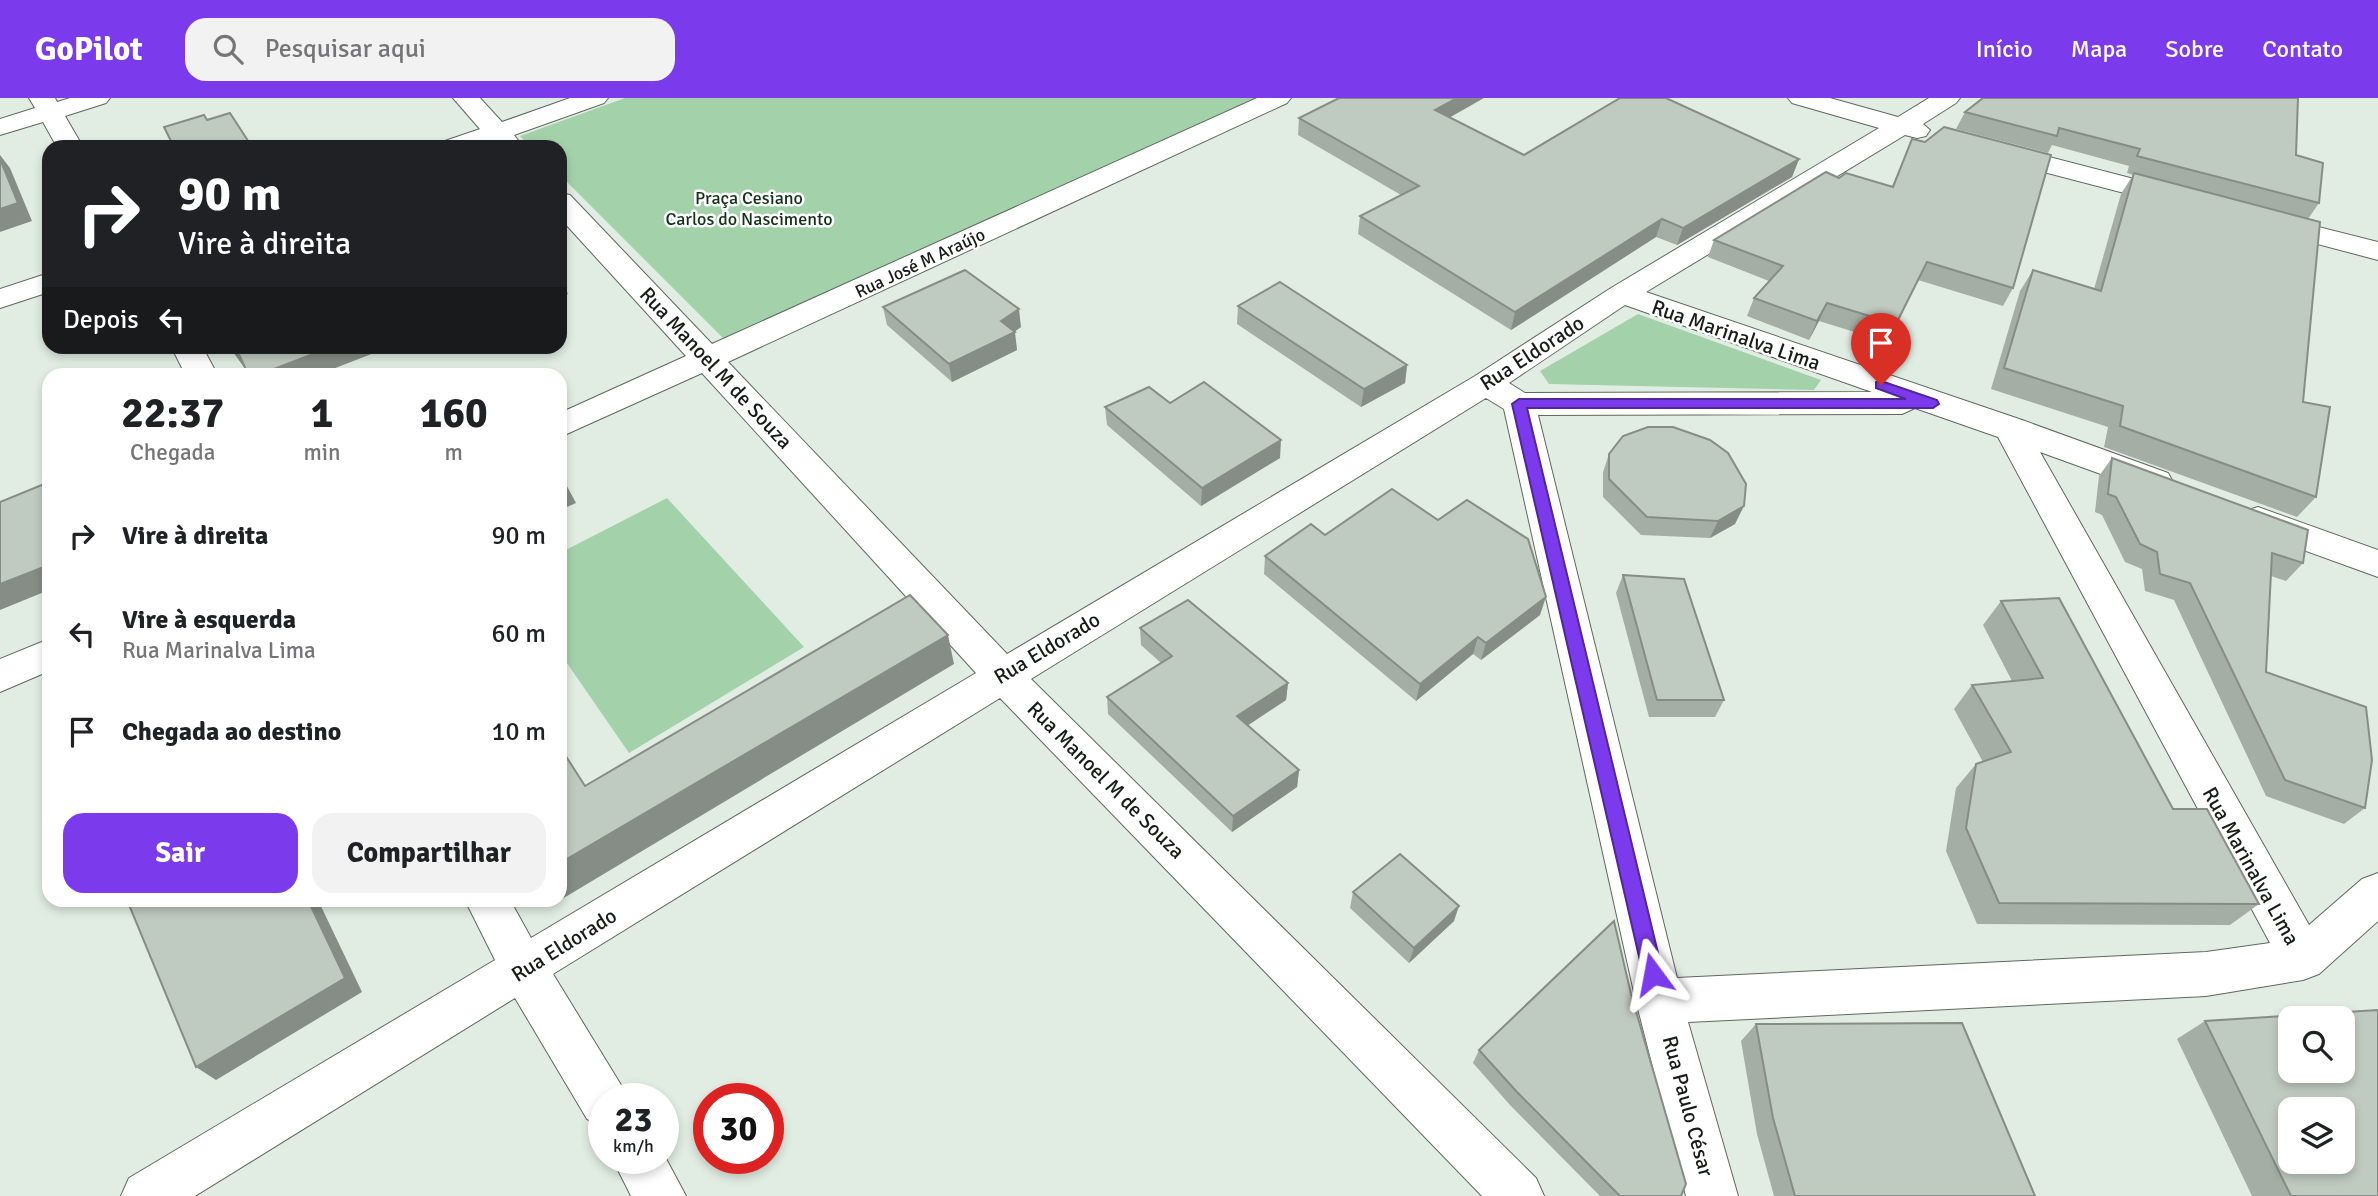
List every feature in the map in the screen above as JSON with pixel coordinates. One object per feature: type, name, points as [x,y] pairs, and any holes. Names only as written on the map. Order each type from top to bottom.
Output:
[{"type":"street","points":[[0,127],[46,105],[97,98]]},
{"type":"street","points":[[466,98],[504,140],[595,98]]},
{"type":"street","name":"Rua José M Araújo","points":[[567,423],[1278,98]]},
{"type":"street","points":[[1801,98],[1942,137]]},
{"type":"street","name":"Rua Eldorado","points":[[147,1196],[524,970],[1002,675],[1503,393],[1622,294],[1947,98]]},
{"type":"street","points":[[46,105],[66,140]]},
{"type":"street","points":[[1969,144],[2206,206]]},
{"type":"street","name":"Rua Manoel M de Souza","points":[[567,209],[1002,675],[1518,1196]]},
{"type":"street","points":[[2246,216],[2378,251]]},
{"type":"street","points":[[0,299],[42,284]]},
{"type":"street","name":"Rua Marinalva Lima","points":[[1622,294],[1933,404],[2010,428],[2188,494]]},
{"type":"street","points":[[1503,393],[1933,404]]},
{"type":"street","name":"Rua Paulo César","points":[[1503,393],[1712,1196]]},
{"type":"street","name":"Rua Marinalva Lima","points":[[1660,1001],[2206,974],[2303,959],[2010,428]]},
{"type":"street","points":[[2226,508],[2378,564]]},
{"type":"street","points":[[0,676],[42,657]]},
{"type":"street","points":[[2303,959],[2378,893]]},
{"type":"street","points":[[490,907],[524,970],[592,1083]]},
{"type":"street","points":[[647,1174],[660,1196]]},
{"type":"green space","name":"Praça Cesiano Carlos do Nascimento","points":[[625,98],[1256,98],[725,340],[567,182],[567,140],[524,140],[520,136]]},
{"type":"green space","points":[[1638,314],[1821,380],[1814,390],[1549,384],[1540,371]]},
{"type":"green space","points":[[667,498],[804,647],[629,753],[567,663],[567,549]]},
{"type":"building","points":[[1339,98],[1457,98],[1435,110],[1524,155],[1620,98],[1666,98],[1799,159],[1683,228],[1662,219],[1515,312],[1360,216],[1419,186],[1299,118]]},
{"type":"building","points":[[1983,98],[2298,98],[2296,155],[2323,163],[2319,203],[2137,156],[2140,149],[2059,128],[2057,136],[1965,112]]},
{"type":"building","points":[[230,113],[247,140],[170,140],[164,127],[204,115],[207,120]]},
{"type":"building","points":[[1944,127],[2051,155],[2013,288],[1927,262],[1896,324],[1827,303],[1817,321],[1754,298],[1783,266],[1714,240],[1826,172],[1839,178],[1846,173],[1893,187],[1912,139],[1925,142]]},
{"type":"building","points":[[0,159],[18,203],[0,209]]},
{"type":"building","points":[[2134,173],[2320,222],[2303,402],[2330,407],[2316,497],[2120,426],[2123,406],[2004,368],[2033,270],[2101,291]]},
{"type":"building","points":[[965,270],[1019,309],[1001,321],[1015,332],[949,364],[883,307]]},
{"type":"building","points":[[1280,282],[1407,365],[1364,389],[1238,306]]},
{"type":"building","points":[[239,354],[313,354],[277,368],[245,368]]},
{"type":"building","points":[[1204,382],[1281,440],[1202,488],[1105,407],[1149,387],[1170,403]]},
{"type":"building","points":[[1648,427],[1673,427],[1710,440],[1728,453],[1746,484],[1744,506],[1718,521],[1647,517],[1609,479],[1609,454],[1623,436]]},
{"type":"building","points":[[2112,458],[2308,530],[2303,563],[2272,553],[2266,672],[2366,707],[2372,760],[2365,808],[2285,780],[2190,583],[2160,574],[2157,552],[2140,544],[2116,497],[2108,494]]},
{"type":"building","points":[[42,485],[42,568],[0,584],[0,502]]},
{"type":"building","points":[[1392,489],[1438,520],[1467,500],[1528,539],[1546,597],[1486,643],[1478,637],[1420,684],[1265,556],[1311,524],[1325,535]]},
{"type":"building","points":[[1623,575],[1684,579],[1724,700],[1657,700]]},
{"type":"building","points":[[910,595],[948,635],[567,859],[567,758],[585,786]]},
{"type":"building","points":[[2059,598],[2173,809],[2207,809],[2259,904],[1999,903],[1966,828],[1976,764],[2011,752],[1972,685],[2043,678],[2001,601]]},
{"type":"building","points":[[1188,600],[1288,683],[1237,716],[1299,770],[1233,816],[1107,697],[1172,656],[1140,628]]},
{"type":"building","points":[[1400,854],[1459,906],[1414,948],[1353,892]]},
{"type":"building","points":[[130,907],[311,907],[345,978],[196,1067]]},
{"type":"building","points":[[1614,921],[1631,994],[1686,1184],[1681,1196],[1620,1196],[1479,1050]]},
{"type":"building","points":[[2378,1010],[2378,1196],[2291,1196],[2280,1174],[2355,1174],[2355,1097],[2278,1097],[2278,1170],[2205,1021],[2278,1016],[2278,1083],[2355,1083],[2355,1011]]},
{"type":"building","points":[[1962,1023],[2035,1196],[1795,1196],[1773,1118],[1756,1024]]},
{"type":"route","points":[[1653,974],[1519,404],[1933,404],[1881,385]]}]
